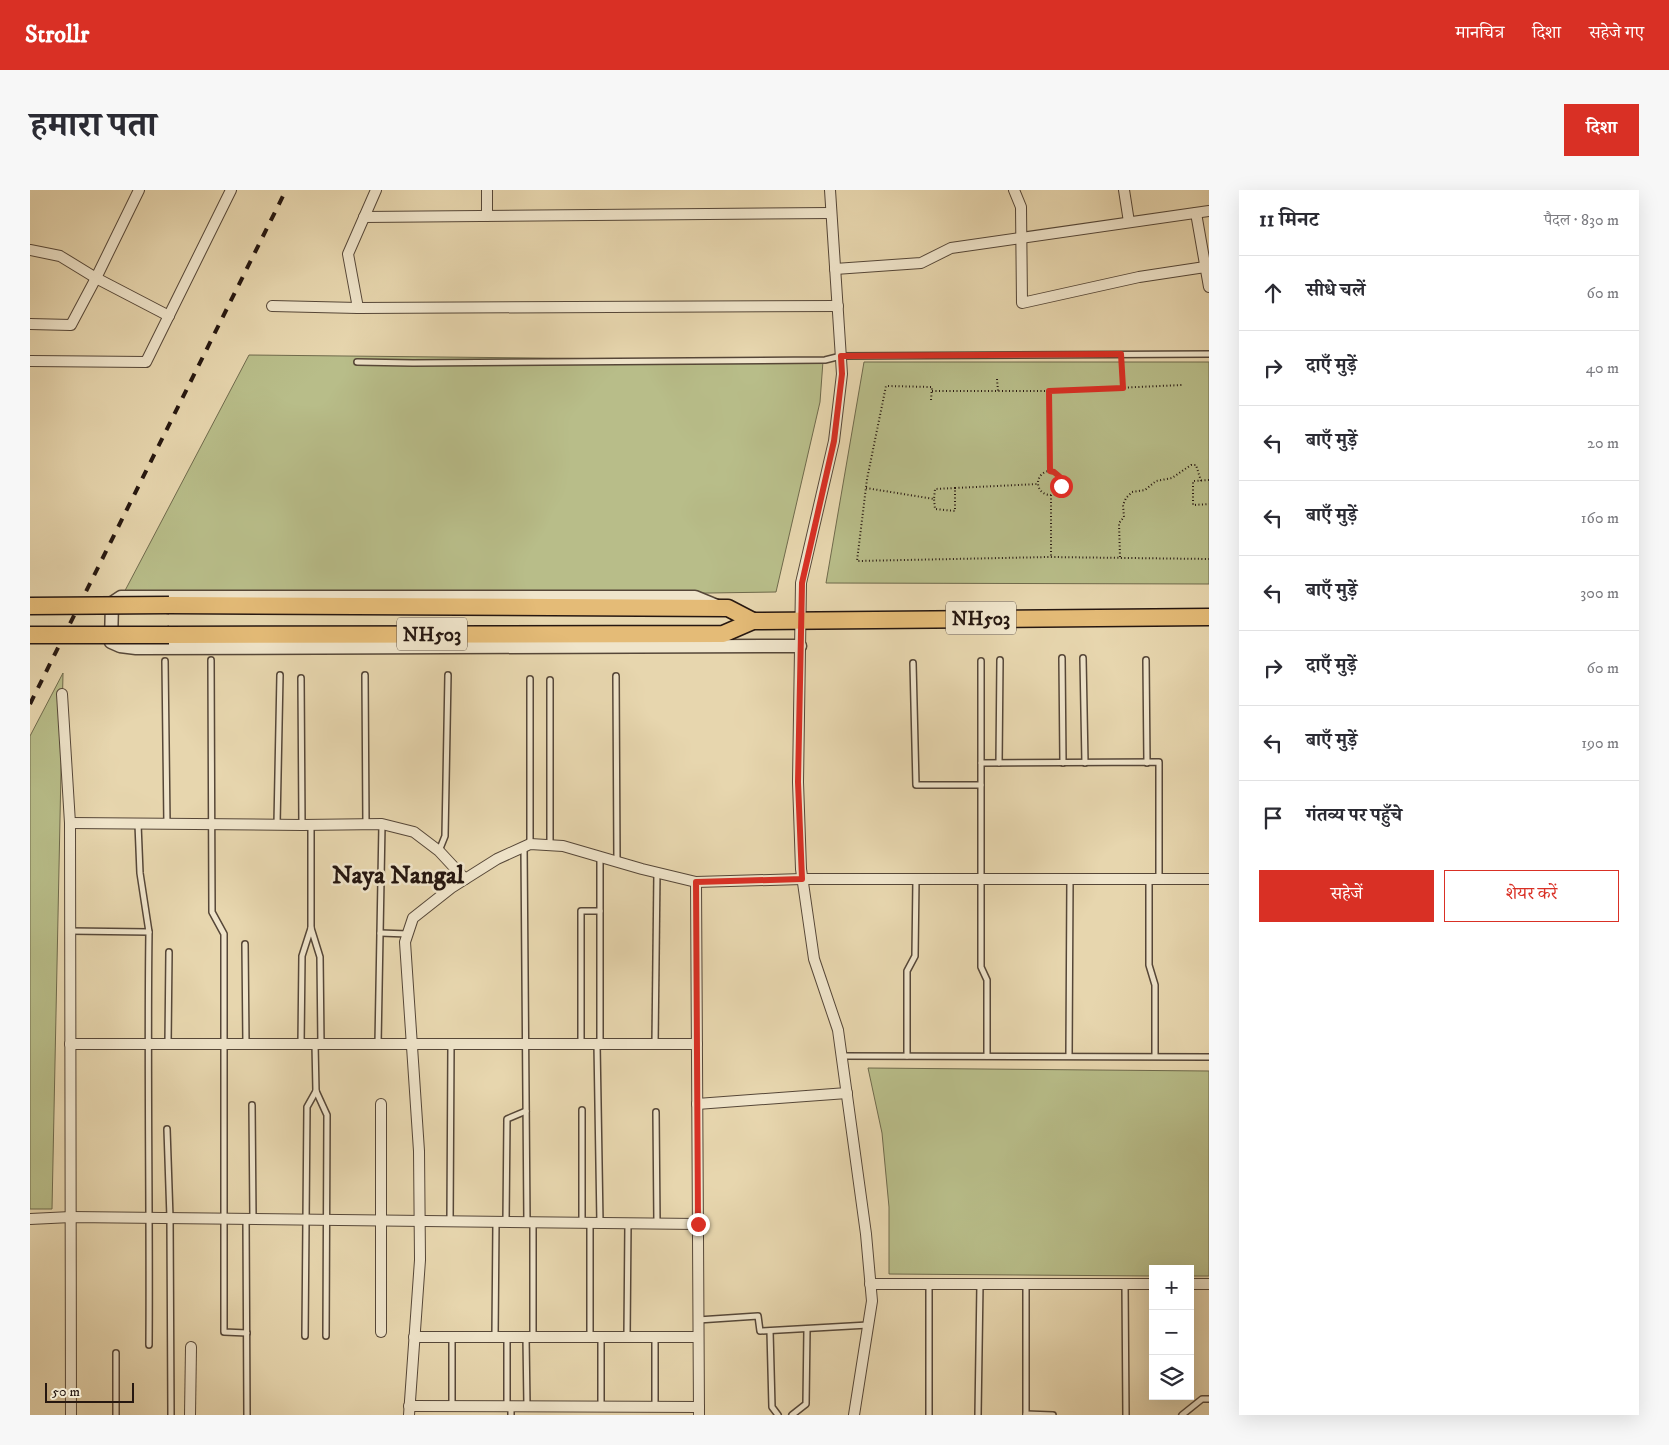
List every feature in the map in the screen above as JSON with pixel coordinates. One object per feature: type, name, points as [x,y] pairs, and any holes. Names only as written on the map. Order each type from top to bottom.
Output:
[{"type":"highway","name":"NH503","points":[[30,606],[728,608],[753,621]]},
{"type":"highway","name":"NH503","points":[[30,635],[723,634],[753,621],[800,619],[1209,618]]},
{"type":"street","points":[[30,324],[71,325],[139,190]]},
{"type":"street","points":[[30,361],[146,362],[231,190]]},
{"type":"street","points":[[358,308],[348,254],[376,190]]},
{"type":"street","points":[[487,190],[487,216]]},
{"type":"street","points":[[830,190],[842,374],[834,441],[802,583],[798,782],[802,879],[814,959],[838,1030],[866,1234],[872,1301],[854,1415]]},
{"type":"street","points":[[1014,190],[1021,207],[1022,303],[1139,277],[1205,267]]},
{"type":"street","points":[[1124,190],[1129,222]]},
{"type":"street","points":[[835,270],[921,263],[952,248],[1209,211]]},
{"type":"street","points":[[1196,212],[1209,287]]},
{"type":"street","points":[[364,217],[832,214]]},
{"type":"street","points":[[30,250],[60,256],[96,278],[169,316]]},
{"type":"street","points":[[272,306],[358,308],[838,306]]},
{"type":"street","points":[[719,608],[695,597],[121,597],[112,604],[110,642],[120,646],[136,648],[800,646]]},
{"type":"street","points":[[698,646],[718,634]]},
{"type":"street","points":[[62,694],[70,823],[71,1415]]},
{"type":"street","points":[[70,823],[382,824],[414,832],[439,851],[464,880]]},
{"type":"street","points":[[696,882],[699,1411],[656,1407],[626,1411],[597,1409],[455,1409],[409,1411],[420,1260],[420,1221],[419,1151],[405,942],[413,918],[451,888],[496,859],[527,846],[563,846],[696,882],[802,879],[1209,879]]},
{"type":"street","points":[[70,1044],[697,1044]]},
{"type":"street","points":[[697,1104],[847,1093]]},
{"type":"street","points":[[381,1104],[381,1332]]},
{"type":"street","points":[[30,1219],[71,1217],[698,1224]]},
{"type":"street","points":[[870,1284],[1149,1284]]},
{"type":"street","points":[[1194,1284],[1209,1284]]},
{"type":"street","points":[[414,1338],[698,1337]]},
{"type":"street","points":[[190,1415],[191,1348]]},
{"type":"lane","points":[[357,362],[825,360],[841,356],[1209,354]]},
{"type":"lane","points":[[1062,658],[1063,763]]},
{"type":"lane","points":[[1083,658],[1085,763]]},
{"type":"lane","points":[[211,660],[212,912],[224,934],[224,1332],[246,1332]]},
{"type":"lane","points":[[999,763],[1000,660]]},
{"type":"lane","points":[[1146,660],[1146,762]]},
{"type":"lane","points":[[165,661],[167,824]]},
{"type":"lane","points":[[981,661],[981,967],[987,980],[987,1056]]},
{"type":"lane","points":[[913,663],[916,785],[981,785]]},
{"type":"lane","points":[[439,851],[445,836],[448,674]]},
{"type":"lane","points":[[277,825],[280,675]]},
{"type":"lane","points":[[365,675],[366,824]]},
{"type":"lane","points":[[616,676],[617,862]]},
{"type":"lane","points":[[302,678],[311,928],[320,957],[316,1091],[307,1107],[305,1336]]},
{"type":"lane","points":[[530,679],[526,1044],[526,1111],[530,1222],[530,1409]]},
{"type":"lane","points":[[550,680],[550,846]]},
{"type":"lane","points":[[981,763],[1159,762],[1149,965],[1155,985],[1155,1056]]},
{"type":"lane","points":[[138,824],[140,873],[149,932],[149,1344]]},
{"type":"lane","points":[[378,1044],[382,824]]},
{"type":"lane","points":[[590,1337],[591,1223],[598,1044],[600,857]]},
{"type":"lane","points":[[656,872],[656,1044]]},
{"type":"lane","points":[[907,1056],[907,971],[915,956],[916,879]]},
{"type":"lane","points":[[1068,1056],[1070,879]]},
{"type":"lane","points":[[581,1044],[581,911],[600,911]]},
{"type":"lane","points":[[301,1044],[302,956],[311,928]]},
{"type":"lane","points":[[70,931],[149,932]]},
{"type":"lane","points":[[380,933],[408,934]]},
{"type":"lane","points":[[245,944],[246,1044]]},
{"type":"lane","points":[[168,1044],[169,952]]},
{"type":"lane","points":[[450,1221],[451,1044]]},
{"type":"lane","points":[[842,1056],[1209,1056]]},
{"type":"lane","points":[[316,1091],[327,1115],[326,1336]]},
{"type":"lane","points":[[247,1415],[246,1332],[252,1104]]},
{"type":"lane","points":[[582,1110],[591,1223]]},
{"type":"lane","points":[[495,1337],[507,1119],[526,1111]]},
{"type":"lane","points":[[656,1112],[657,1224]]},
{"type":"lane","points":[[167,1129],[170,1218],[171,1415]]},
{"type":"lane","points":[[627,1337],[628,1223]]},
{"type":"lane","points":[[929,1284],[929,1415]]},
{"type":"lane","points":[[978,1415],[980,1284]]},
{"type":"lane","points":[[1026,1284],[1026,1415],[1053,1415]]},
{"type":"lane","points":[[1125,1284],[1126,1415]]},
{"type":"lane","points":[[698,1320],[758,1316],[760,1331],[868,1325]]},
{"type":"lane","points":[[792,1415],[806,1404],[807,1329]]},
{"type":"lane","points":[[770,1331],[772,1407],[778,1415]]},
{"type":"lane","points":[[452,1337],[455,1409]]},
{"type":"lane","points":[[507,1337],[510,1409]]},
{"type":"lane","points":[[597,1409],[601,1337]]},
{"type":"lane","points":[[655,1337],[656,1407]]},
{"type":"lane","points":[[116,1353],[116,1415]]},
{"type":"lane","points":[[1182,1415],[1202,1399],[1209,1399]]},
{"type":"path","points":[[1121,354],[1123,388]]},
{"type":"path","points":[[997,379],[998,391]]},
{"type":"path","points":[[931,400],[932,386],[886,386],[866,488],[857,561],[1051,557],[1209,559]]},
{"type":"path","points":[[932,391],[1049,391],[1182,386]]},
{"type":"path","points":[[1049,391],[1050,471]]},
{"type":"path","points":[[1120,558],[1119,523],[1124,517],[1123,505],[1126,498],[1132,492],[1145,490],[1156,481],[1172,478],[1191,465],[1196,465],[1201,481]]},
{"type":"path","points":[[1050,471],[1058,474],[1061,481],[1061,486],[1057,492],[1050,495],[1043,493],[1038,488],[1038,484],[1042,474],[1050,471]]},
{"type":"path","points":[[1209,480],[1193,481],[1194,505],[1209,504]]},
{"type":"path","points":[[955,488],[955,511],[935,510],[935,489],[955,488],[1038,484]]},
{"type":"path","points":[[866,488],[934,499]]},
{"type":"path","points":[[1050,495],[1051,557]]},
{"type":"green space","points":[[249,355],[823,361],[820,402],[776,592],[119,602]]},
{"type":"green space","points":[[864,362],[1209,362],[1209,584],[826,583]]},
{"type":"green space","points":[[63,673],[52,1209],[30,1209],[30,736]]},
{"type":"green space","points":[[868,1068],[1209,1071],[1209,1276],[1194,1276],[1194,1265],[1149,1265],[1149,1276],[889,1274],[889,1207],[882,1133]]},
{"type":"railway","points":[[30,704],[286,190]]},
{"type":"district","name":"Naya Nangal","points":[[398,874]]},
{"type":"route","points":[[698,1224],[696,882],[802,879],[798,782],[802,583],[834,441],[842,374],[841,356],[1121,354],[1123,388],[1049,391],[1050,471],[1058,474],[1061,486]]}]
